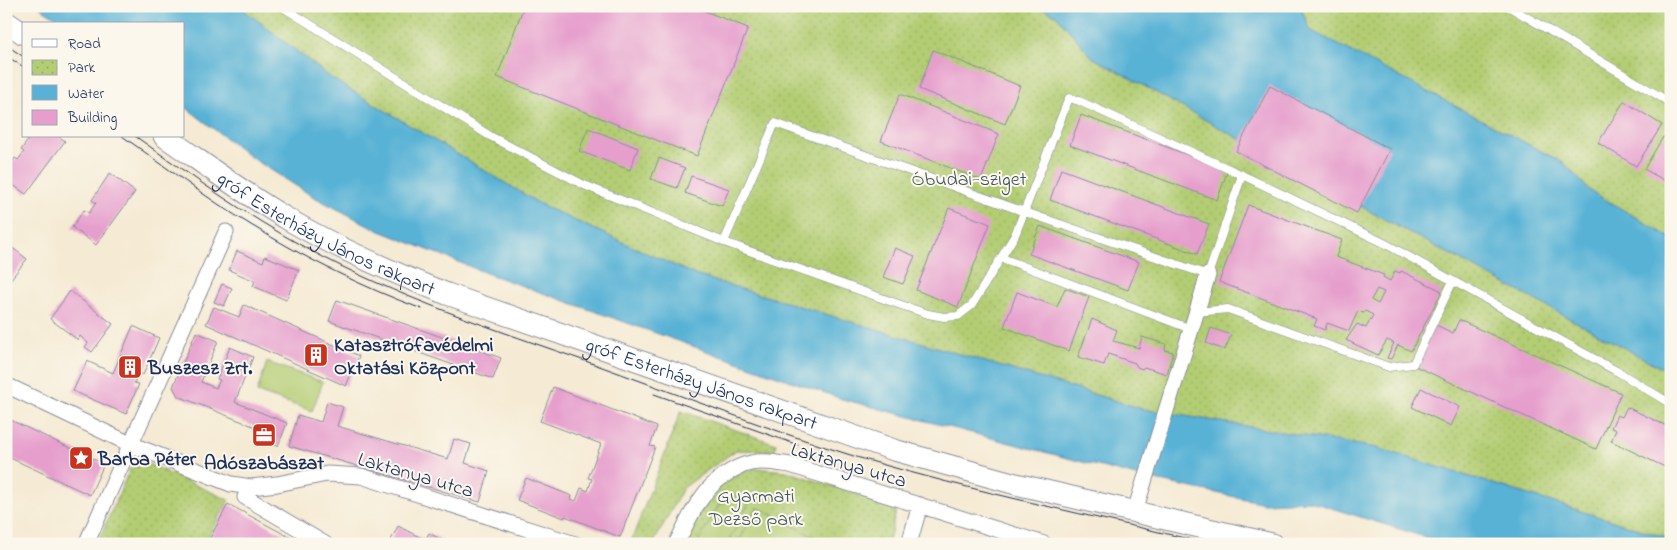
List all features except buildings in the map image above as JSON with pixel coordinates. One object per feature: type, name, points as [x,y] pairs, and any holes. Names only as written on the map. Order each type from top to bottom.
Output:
[{"type":"main road","points":[[6,22],[22,33]]},
{"type":"main road","name":"gróf Esterházy János rakpart","points":[[167,138],[289,220],[376,264],[447,294],[894,450],[1016,484],[1272,544]]},
{"type":"street","points":[[86,544],[226,232]]},
{"type":"street","points":[[1135,511],[1208,275]]},
{"type":"street","name":"Laktanya utca","points":[[6,386],[130,444],[232,484],[251,487],[327,474],[361,476],[575,544]]},
{"type":"street","name":"Laktanya utca","points":[[676,544],[701,498],[720,479],[736,468],[752,462],[790,465],[1044,544]]},
{"type":"street","points":[[244,497],[325,544]]},
{"type":"street","points":[[909,544],[920,505]]},
{"type":"lane","points":[[281,6],[490,136],[584,185],[724,242],[901,305],[944,317],[958,316],[972,305],[1002,258],[1015,235],[1069,98],[1242,174],[1384,243],[1620,372],[1671,404]]},
{"type":"lane","points":[[1508,6],[1671,104]]},
{"type":"lane","points":[[724,242],[775,123],[1024,212],[1208,275],[1242,174]]},
{"type":"lane","points":[[1002,258],[1191,329]]},
{"type":"lane","points":[[1196,312],[1228,309],[1389,367],[1413,364],[1453,281]]},
{"type":"green space","name":"Óbudai-sziget","points":[[239,6],[1039,6],[1057,16],[1092,57],[1373,213],[1671,373],[1671,539],[1377,448],[1143,409],[695,275],[545,207],[331,78]]},
{"type":"green space","points":[[1297,6],[1671,6],[1671,238],[1589,190],[1564,163],[1310,30],[1301,8]]},
{"type":"green space","points":[[267,362],[323,382],[312,411],[257,392]]},
{"type":"green space","points":[[681,411],[776,444],[774,451],[736,450],[683,488],[653,544],[645,544],[632,539]]},
{"type":"green space","points":[[144,462],[229,500],[204,544],[97,544],[130,469]]},
{"type":"green space","name":"Gyarmati Dezső park","points":[[755,468],[786,471],[897,507],[888,544],[681,544],[710,497],[729,480]]},
{"type":"green space","points":[[737,495],[750,501],[727,544],[697,544],[719,505]]},
{"type":"green space","points":[[757,507],[825,542],[824,544],[738,544]]},
{"type":"water","points":[[38,6],[239,6],[331,78],[545,207],[695,275],[1143,409],[1377,448],[1671,539],[1671,544],[1447,544],[1309,501],[1264,503],[1136,476],[842,399],[486,273],[380,231],[312,196],[249,156],[185,107],[185,22],[63,22]]},
{"type":"water","points":[[1039,6],[1297,6],[1301,8],[1310,30],[1564,163],[1589,190],[1671,238],[1671,373],[1373,213],[1092,57],[1057,16]]},
{"type":"tram line","points":[[6,45],[22,56]]},
{"type":"tram line","points":[[6,56],[22,66]]},
{"type":"tram line","points":[[125,138],[234,215],[271,237],[356,281],[422,309]]},
{"type":"tram line","points":[[138,138],[240,209],[306,248],[375,282],[446,311],[758,424],[860,458],[990,493],[1210,544]]},
{"type":"tram line","points":[[654,394],[798,445]]},
{"type":"place","name":"Katasztrófavédelmi Oktatási Központ","points":[[316,355]]},
{"type":"place","name":"Buszesz Zrt.","points":[[130,367]]},
{"type":"place","name":"Adószabászat","points":[[264,435]]},
{"type":"place","name":"Barba Péter","points":[[81,458]]}]
